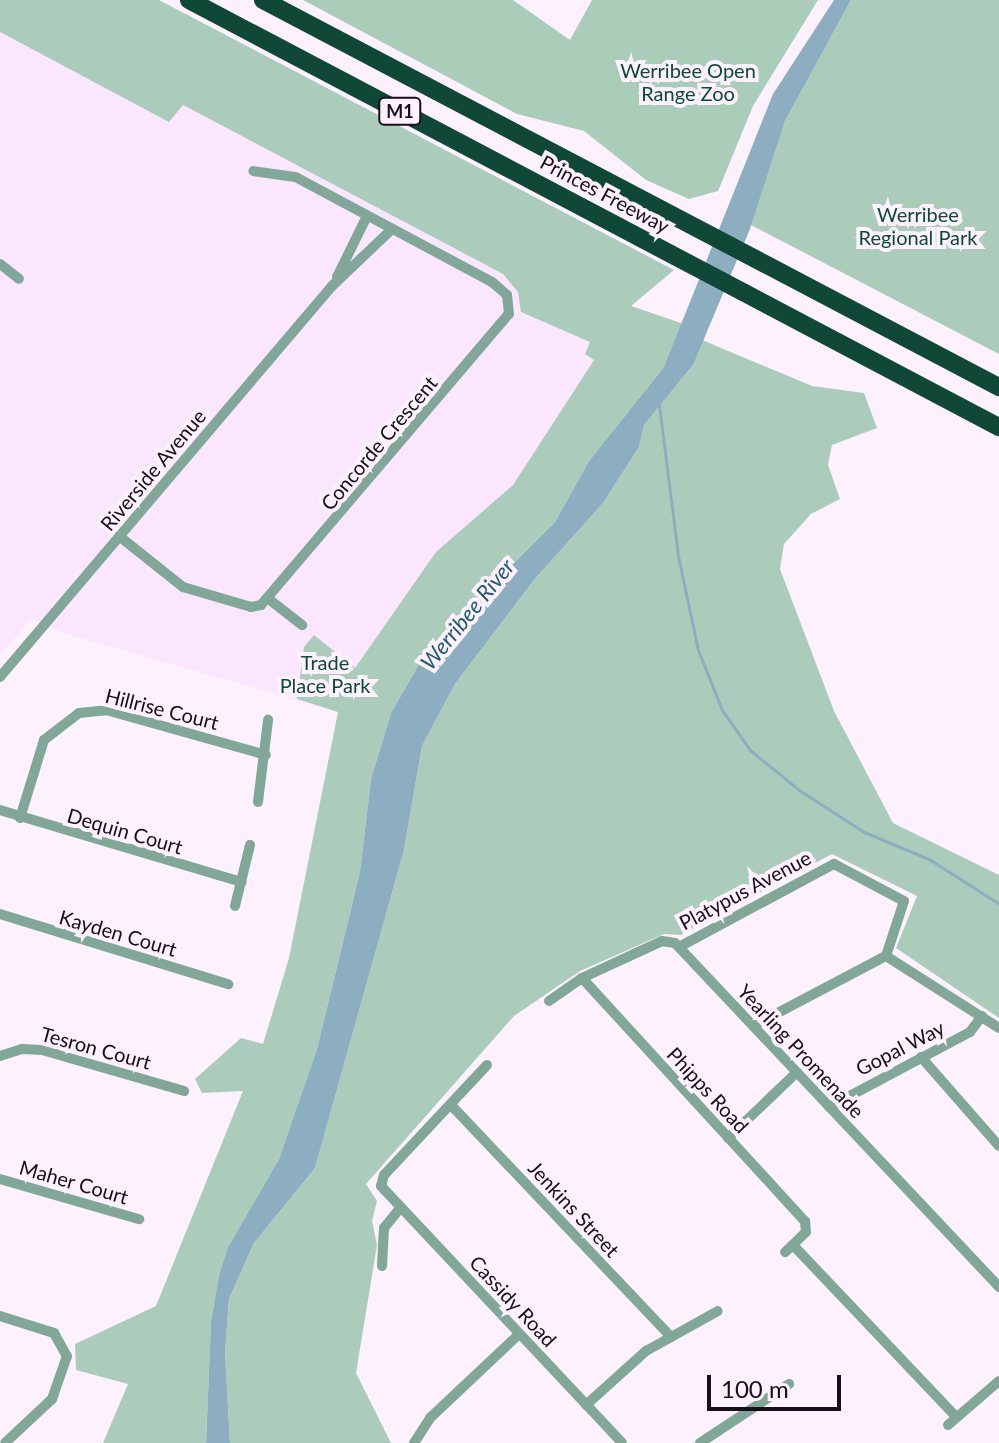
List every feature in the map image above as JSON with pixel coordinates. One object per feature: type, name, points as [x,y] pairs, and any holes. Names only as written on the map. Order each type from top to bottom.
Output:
[{"type":"highway","name":"Princes Freeway","points":[[189,0],[999,427]]},
{"type":"highway","name":"Princes Freeway","points":[[263,0],[999,387]]},
{"type":"street","name":"Concorde Crescent","points":[[253,171],[295,177],[499,288],[507,295],[509,314],[270,600]]},
{"type":"street","name":"Riverside Avenue","points":[[332,286],[367,216]]},
{"type":"street","name":"Riverside Avenue","points":[[0,677],[332,286],[392,229]]},
{"type":"street","points":[[0,264],[19,279]]},
{"type":"street","points":[[119,536],[183,587],[251,607],[270,600],[302,625]]},
{"type":"street","name":"Hillrise Court","points":[[20,818],[44,740],[61,721],[84,711],[106,710],[266,755]]},
{"type":"street","points":[[258,802],[268,720]]},
{"type":"street","name":"Dequin Court","points":[[0,810],[241,882]]},
{"type":"street","points":[[235,906],[250,845]]},
{"type":"street","name":"Platypus Avenue","points":[[679,947],[834,864],[904,901],[886,956]]},
{"type":"street","name":"Kayden Court","points":[[0,914],[228,984]]},
{"type":"street","points":[[549,1001],[582,978],[662,941],[679,947]]},
{"type":"street","name":"Yearling Promenade","points":[[679,947],[999,1287]]},
{"type":"street","points":[[753,1026],[886,956],[999,1028]]},
{"type":"street","name":"Phipps Road","points":[[582,978],[807,1227],[789,1249],[952,1421],[999,1381]]},
{"type":"street","name":"Gopal Way","points":[[829,1107],[970,1032],[982,1016]]},
{"type":"street","name":"Tesron Court","points":[[0,1056],[22,1049],[42,1050],[184,1091]]},
{"type":"street","points":[[921,1057],[999,1146]]},
{"type":"street","points":[[451,1105],[487,1065]]},
{"type":"street","points":[[728,1138],[797,1072]]},
{"type":"street","name":"Cassidy Road","points":[[451,1105],[380,1183],[622,1443]]},
{"type":"street","name":"Jenkins Street","points":[[451,1105],[671,1337]]},
{"type":"street","name":"Maher Court","points":[[0,1179],[139,1219]]},
{"type":"street","points":[[382,1266],[384,1228],[400,1208]]},
{"type":"street","points":[[586,1405],[646,1351],[718,1311]]},
{"type":"street","points":[[0,1316],[54,1333],[67,1356],[52,1399],[5,1443]]},
{"type":"street","points":[[414,1443],[430,1418],[519,1334]]},
{"type":"street","points":[[700,1443],[789,1384]]},
{"type":"shaded area","points":[[0,32],[168,121],[183,105],[503,274],[518,292],[522,312],[591,342],[585,354],[594,360],[513,485],[436,552],[350,675],[338,712],[63,633],[32,618],[0,655]]},
{"type":"green space","name":"Trade Place Park","points":[[0,0],[159,0],[674,270],[631,306],[684,324],[664,367],[589,461],[555,522],[426,652],[391,713],[371,779],[360,872],[317,1049],[279,1159],[228,1247],[219,1275],[211,1321],[206,1443],[103,1443],[128,1384],[76,1370],[75,1344],[156,1306],[243,1091],[202,1093],[195,1079],[241,1038],[263,1044],[289,958],[338,712],[297,699],[304,647],[314,635],[355,668],[436,552],[513,485],[594,360],[585,354],[590,342],[521,312],[518,292],[503,274],[183,105],[169,122],[0,32]]},
{"type":"green space","name":"Werribee Open Range Zoo","points":[[303,0],[513,0],[570,40],[592,0],[818,0],[753,106],[718,191],[689,199],[646,180],[584,131],[517,114]]},
{"type":"green space","name":"Werribee Regional Park","points":[[851,0],[999,0],[999,354],[751,225],[785,121]]},
{"type":"green space","points":[[702,340],[812,386],[864,393],[877,428],[832,445],[828,465],[840,499],[811,514],[784,544],[780,569],[834,711],[893,823],[999,875],[999,1018],[896,948],[917,896],[832,854],[681,935],[664,934],[580,971],[514,1016],[366,1184],[377,1201],[372,1221],[377,1245],[356,1373],[391,1443],[230,1443],[225,1353],[229,1299],[254,1243],[315,1168],[404,850],[422,746],[455,684],[534,580],[603,503],[639,447],[644,425],[693,365]]},
{"type":"water","name":"Werribee River","points":[[834,0],[851,0],[785,121],[750,229],[693,365],[644,425],[639,447],[603,503],[534,580],[455,684],[422,746],[404,850],[315,1168],[254,1243],[229,1299],[225,1353],[230,1443],[206,1443],[211,1321],[219,1275],[228,1247],[279,1159],[317,1049],[360,872],[371,779],[391,713],[426,652],[555,522],[589,461],[664,367],[773,94]]},
{"type":"waterway","points":[[659,405],[678,556],[698,650],[722,710],[750,750],[799,790],[864,832],[929,859],[999,904]]}]
